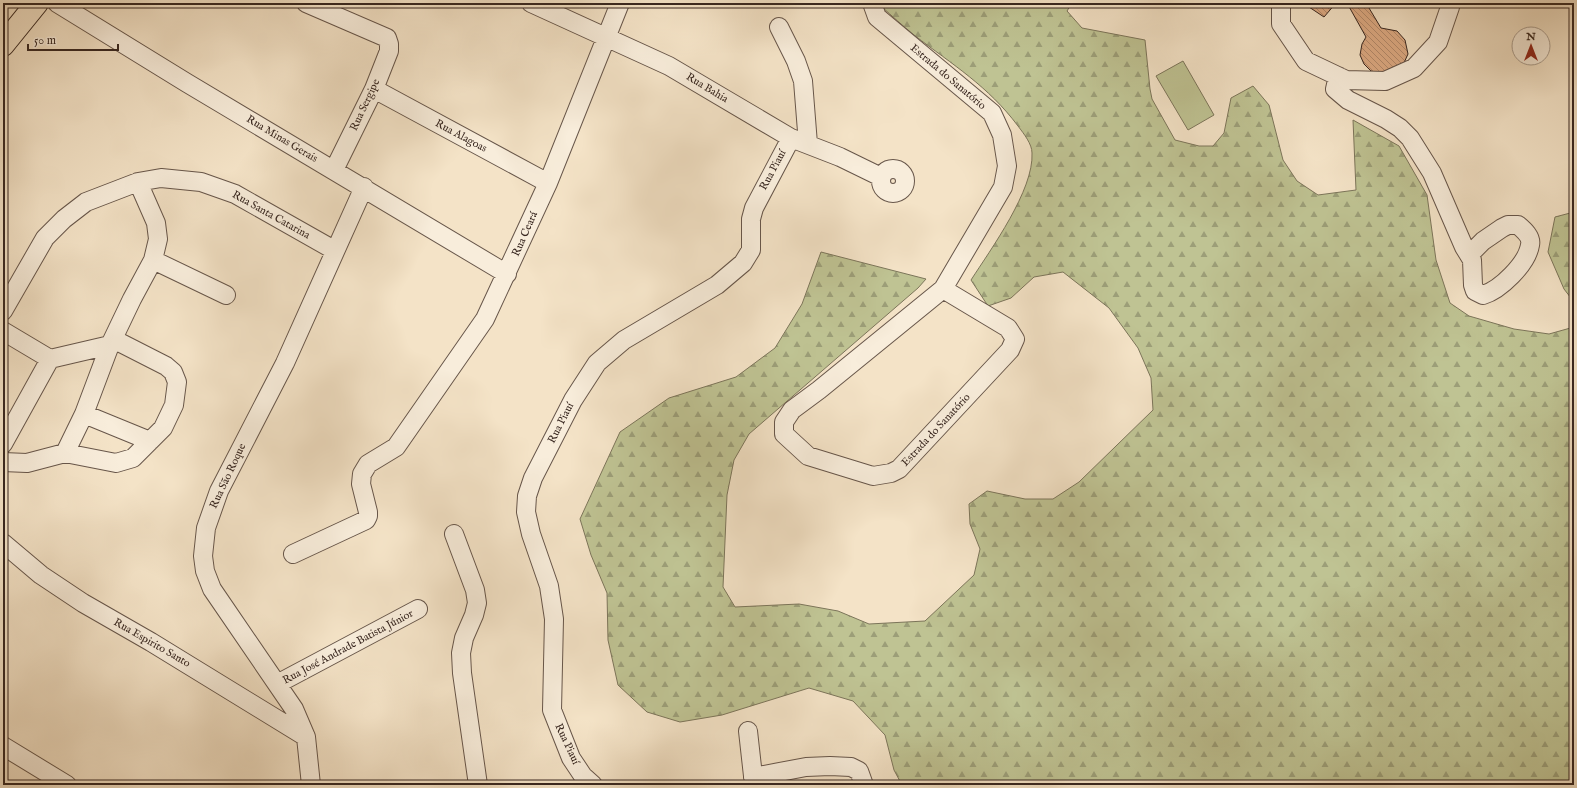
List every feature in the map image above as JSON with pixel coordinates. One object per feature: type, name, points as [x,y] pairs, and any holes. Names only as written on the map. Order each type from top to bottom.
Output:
[{"type":"main road","points":[[3,45],[37,3]]},
{"type":"street","name":"Rua Minas Gerais","points":[[57,3],[187,83],[364,187],[507,274]]},
{"type":"street","name":"Rua Sergipe","points":[[306,3],[387,38],[389,44],[389,51],[374,89],[334,170]]},
{"type":"street","name":"Rua Bahia","points":[[531,3],[669,66],[791,138],[840,157],[881,177]]},
{"type":"street","name":"Rua Ceará","points":[[293,554],[366,520],[368,512],[361,484],[362,474],[368,464],[396,447],[485,319],[548,183],[620,3]]},
{"type":"street","name":"Estrada do Sanatório","points":[[872,3],[878,16],[992,113],[1002,135],[1007,166],[1003,187],[943,289],[819,390],[792,410],[784,422],[784,434],[808,456],[815,459],[873,476],[891,474],[899,469],[1010,350],[1015,339],[1008,328],[943,289]]},
{"type":"street","points":[[1281,3],[1281,24],[1306,61],[1346,80],[1385,82],[1414,68],[1438,42],[1450,7],[1449,3]]},
{"type":"street","points":[[779,28],[796,61],[803,81],[808,144]]},
{"type":"street","points":[[1338,76],[1335,89],[1348,100],[1386,119],[1400,128],[1410,138],[1432,173],[1464,247],[1469,255]]},
{"type":"street","name":"Rua Alagoas","points":[[374,89],[548,183]]},
{"type":"street","name":"Rua Piauí","points":[[593,785],[583,776],[571,758],[552,710],[554,618],[549,586],[526,512],[527,496],[533,478],[573,400],[597,362],[624,340],[717,285],[744,263],[751,250],[750,219],[754,208],[791,138]]},
{"type":"street","name":"Rua Santa Catarina","points":[[3,311],[45,238],[64,219],[86,202],[138,182],[161,178],[202,182],[235,194],[334,250]]},
{"type":"street","points":[[65,453],[84,414],[112,342],[132,299],[153,260],[158,239],[156,222],[138,182]]},
{"type":"street","name":"Rua São Roque","points":[[311,785],[306,737],[294,709],[278,684],[236,627],[212,589],[205,570],[203,556],[206,528],[219,491],[285,363],[334,250],[364,187]]},
{"type":"street","points":[[153,260],[226,295]]},
{"type":"street","points":[[3,331],[50,359]]},
{"type":"street","points":[[3,444],[50,359],[112,342],[166,366],[173,372],[177,382],[174,405],[164,428],[133,458],[116,462],[65,453],[27,463],[3,462]]},
{"type":"street","points":[[84,414],[150,441]]},
{"type":"street","points":[[454,534],[475,590],[477,603],[464,638],[461,653],[462,673],[478,785],[472,785]]},
{"type":"street","name":"Rua Espirito Santo","points":[[3,543],[41,575],[83,603],[151,642],[306,737]]},
{"type":"street","name":"Rua José Andrade Batista Júnior","points":[[278,684],[418,609]]},
{"type":"street","points":[[748,731],[754,781],[806,767],[851,766],[859,771],[864,785]]},
{"type":"street","points":[[3,746],[67,785]]},
{"type":"green space","points":[[881,3],[1072,3],[1067,11],[1082,28],[1145,40],[1152,99],[1175,140],[1199,146],[1213,146],[1224,133],[1231,98],[1253,86],[1269,105],[1283,160],[1297,181],[1318,195],[1356,190],[1353,120],[1399,146],[1427,195],[1436,260],[1450,303],[1469,316],[1514,329],[1549,334],[1574,327],[1574,785],[902,785],[894,770],[885,735],[853,701],[809,688],[722,715],[680,722],[647,712],[618,685],[608,640],[607,593],[591,555],[580,519],[620,432],[669,398],[736,377],[775,348],[802,304],[821,252],[926,279],[918,288],[749,434],[734,460],[727,495],[723,587],[735,607],[799,604],[838,611],[869,624],[925,621],[974,575],[980,549],[970,524],[969,504],[987,491],[1025,499],[1053,499],[1079,482],[1153,410],[1151,378],[1138,348],[1109,308],[1063,272],[1034,277],[1011,298],[988,306],[971,280],[1000,236],[1019,201],[1031,168],[1031,146],[1018,126],[995,99],[910,32],[882,7]]},
{"type":"green space","points":[[1183,61],[1214,115],[1188,130],[1156,76]]},
{"type":"green space","points":[[1574,212],[1574,302],[1564,289],[1548,252],[1555,217]]},
{"type":"building","points":[[1312,3],[1336,3],[1324,17],[1309,7]]},
{"type":"building","points":[[1347,3],[1366,3],[1381,28],[1397,31],[1405,40],[1408,54],[1403,65],[1382,74],[1371,71],[1364,64],[1360,55],[1362,44],[1366,37]]}]
